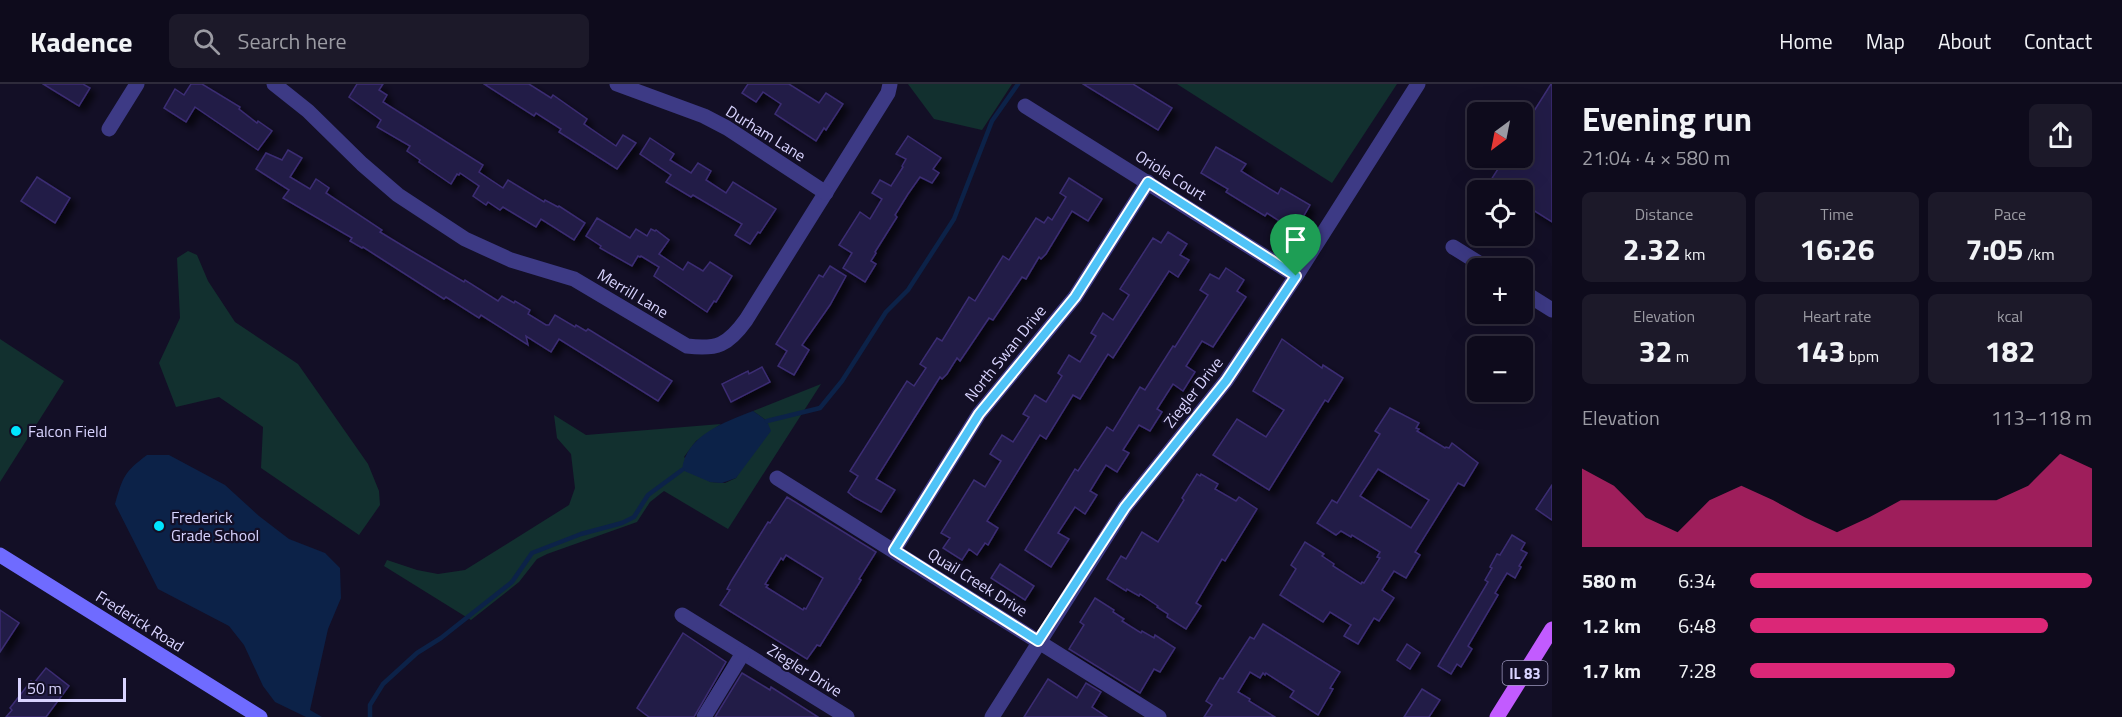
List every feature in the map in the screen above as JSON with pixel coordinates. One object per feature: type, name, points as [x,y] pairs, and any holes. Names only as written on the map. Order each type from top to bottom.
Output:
[{"type":"main road","name":"IL 83","points":[[1497,717],[1552,629]]},
{"type":"street","points":[[109,129],[137,84]]},
{"type":"street","name":"Merrill Lane","points":[[273,84],[308,111],[362,164],[398,195],[465,239],[511,260],[574,279],[687,346],[702,348],[727,342],[738,333],[888,93],[890,84]]},
{"type":"street","name":"Durham Lane","points":[[617,84],[704,116],[727,128],[826,193]]},
{"type":"street","name":"Ziegler Drive","points":[[992,717],[1038,641],[1125,507],[1226,381],[1418,84]]},
{"type":"street","name":"Oriole Court","points":[[1025,106],[1296,276]]},
{"type":"street","name":"North Swan Drive","points":[[894,550],[979,414],[1075,297],[1148,182]]},
{"type":"street","points":[[1453,247],[1471,258]]},
{"type":"street","points":[[1533,298],[1552,310]]},
{"type":"street","name":"Quail Creek Drive","points":[[777,478],[1159,717]]},
{"type":"street","name":"Frederick Road","points":[[0,555],[260,717]]},
{"type":"street","name":"Ziegler Drive","points":[[682,615],[847,717]]},
{"type":"street","points":[[704,717],[743,653]]},
{"type":"green space","points":[[908,84],[1012,84],[982,130],[934,119]]},
{"type":"green space","points":[[1177,84],[1397,84],[1332,183]]},
{"type":"green space","points":[[188,251],[197,255],[208,281],[235,322],[298,364],[368,464],[379,491],[380,505],[359,535],[261,468],[263,427],[219,397],[176,407],[159,363],[180,318],[177,258]]},
{"type":"green space","name":"Falcon Field","points":[[0,339],[64,381],[0,482]]},
{"type":"green space","points":[[821,384],[728,529],[664,491],[650,502],[637,522],[537,559],[519,582],[471,620],[384,566],[387,560],[438,574],[465,570],[569,505],[575,488],[571,454],[557,438],[554,415],[586,435],[721,424],[696,441],[684,457],[710,482],[725,483],[736,478],[767,421],[753,411]]},
{"type":"water","points":[[753,411],[767,421],[771,431],[736,478],[722,483],[710,482],[682,470],[685,458],[699,439],[719,425]]},
{"type":"water","points":[[147,455],[169,455],[225,485],[289,539],[325,553],[340,568],[341,598],[328,629],[310,710],[322,717],[306,717],[275,702],[263,686],[244,645],[229,626],[158,589],[115,504],[125,476]]},
{"type":"building","points":[[43,84],[83,84],[90,88],[79,106]]},
{"type":"building","points":[[191,84],[202,84],[240,107],[239,109],[257,123],[258,121],[272,131],[258,150],[195,107],[186,122],[164,108],[175,89],[184,95]]},
{"type":"building","points":[[357,84],[383,84],[379,90],[387,95],[383,102],[483,165],[479,172],[503,188],[508,180],[544,202],[545,200],[559,206],[585,223],[574,240],[541,219],[536,227],[503,207],[500,210],[488,202],[486,205],[473,196],[479,186],[460,173],[451,184],[419,162],[420,160],[407,151],[410,146],[377,127],[381,120],[349,97]]},
{"type":"building","points":[[484,84],[529,84],[551,98],[553,95],[587,119],[584,124],[616,146],[623,135],[636,143],[617,169],[559,132],[561,129],[536,113],[534,116]]},
{"type":"building","points":[[748,84],[789,84],[819,103],[826,93],[843,104],[816,141],[775,114],[781,104],[763,92],[756,102],[742,93]]},
{"type":"building","points":[[1083,84],[1133,84],[1172,108],[1158,130]]},
{"type":"building","points":[[1552,84],[1552,222],[1533,210],[1533,180],[1491,180],[1499,168],[1533,168],[1533,113]]},
{"type":"building","points":[[908,136],[941,158],[933,169],[939,173],[932,183],[920,177],[908,194],[895,215],[897,217],[875,252],[871,261],[876,264],[865,282],[843,268],[852,253],[839,245],[860,212],[870,219],[882,199],[872,193],[880,180],[891,186],[906,159],[896,154]]},
{"type":"building","points":[[650,138],[674,154],[670,160],[691,173],[698,163],[711,171],[706,180],[726,193],[733,182],[776,209],[750,244],[735,235],[742,224],[666,182],[671,175],[640,154]]},
{"type":"building","points":[[1216,147],[1246,164],[1241,171],[1278,194],[1281,188],[1310,205],[1295,231],[1267,213],[1265,216],[1226,192],[1228,189],[1201,173]]},
{"type":"building","points":[[288,150],[302,158],[290,177],[310,189],[316,179],[329,188],[326,193],[408,249],[498,301],[502,296],[514,303],[515,301],[530,310],[528,314],[546,325],[549,325],[555,315],[575,327],[576,325],[586,331],[588,329],[672,381],[658,401],[559,339],[551,352],[526,336],[528,345],[481,315],[479,318],[446,297],[444,299],[350,241],[352,238],[283,198],[289,190],[256,169],[266,153],[282,160]]},
{"type":"building","points":[[37,177],[70,198],[55,223],[21,201]]},
{"type":"building","points":[[1069,178],[1102,199],[1088,221],[1072,211],[1046,254],[1041,259],[1039,257],[1026,279],[1022,277],[993,320],[989,318],[960,361],[957,358],[947,374],[942,379],[940,377],[876,479],[895,490],[881,512],[854,497],[848,492],[858,476],[850,471],[907,381],[914,386],[926,368],[920,364],[937,338],[942,341],[969,297],[975,301],[1003,256],[1009,260],[1036,218],[1044,223],[1048,217],[1052,220],[1066,197],[1060,193]]},
{"type":"building","points":[[597,218],[630,238],[636,229],[647,236],[651,229],[656,230],[669,240],[659,254],[683,270],[688,262],[703,271],[710,262],[732,276],[707,312],[654,276],[659,267],[641,256],[638,256],[632,266],[600,248],[601,246],[586,236]]},
{"type":"building","points":[[1168,232],[1187,244],[1180,255],[1189,260],[1178,277],[1169,271],[1113,358],[1108,354],[1080,399],[1073,395],[1046,439],[1040,435],[987,521],[998,528],[988,545],[985,543],[977,555],[969,549],[962,560],[943,548],[950,538],[941,533],[974,480],[985,487],[1001,461],[990,454],[1002,435],[1013,442],[1029,417],[1023,414],[1035,395],[1046,402],[1062,376],[1058,373],[1069,355],[1080,362],[1096,336],[1091,333],[1103,313],[1113,320],[1129,295],[1120,289],[1153,238],[1161,243]]},
{"type":"building","points":[[830,266],[846,276],[830,305],[802,345],[809,350],[794,375],[778,366],[787,351],[776,344],[819,275],[823,277]]},
{"type":"building","points":[[1226,268],[1244,280],[1237,291],[1246,297],[1213,347],[1202,341],[1186,366],[1195,372],[1183,391],[1173,384],[1157,409],[1162,412],[1150,431],[1139,425],[1123,450],[1129,453],[1117,472],[1106,465],[1090,491],[1097,495],[1085,514],[1075,507],[1058,533],[1069,539],[1051,567],[1025,550],[1075,469],[1078,471],[1107,427],[1113,431],[1140,387],[1145,390],[1173,346],[1175,347],[1208,295],[1200,290],[1210,274],[1219,279]]},
{"type":"building","points":[[1282,339],[1322,368],[1323,365],[1343,378],[1328,402],[1325,400],[1269,490],[1213,455],[1237,419],[1266,437],[1284,410],[1253,391]]},
{"type":"building","points":[[762,367],[770,382],[731,402],[722,384]]},
{"type":"building","points":[[1390,408],[1419,423],[1417,431],[1445,448],[1449,448],[1452,443],[1478,463],[1464,486],[1458,483],[1415,552],[1420,555],[1406,578],[1394,571],[1382,590],[1394,598],[1379,621],[1374,618],[1358,644],[1344,636],[1351,625],[1330,612],[1323,622],[1280,595],[1296,569],[1291,565],[1305,542],[1324,554],[1322,556],[1334,564],[1333,566],[1361,584],[1364,583],[1380,558],[1377,557],[1380,552],[1352,535],[1351,537],[1341,531],[1336,535],[1317,523],[1332,500],[1337,503],[1380,434],[1375,431]],"holes":[[[1378,469],[1429,500],[1411,528],[1360,496]]]},
{"type":"building","points":[[1197,474],[1218,484],[1215,489],[1236,501],[1239,497],[1257,509],[1225,561],[1222,559],[1196,603],[1201,606],[1186,629],[1167,617],[1168,614],[1140,594],[1139,596],[1127,589],[1126,591],[1107,579],[1121,556],[1126,559],[1142,532],[1158,542]]},
{"type":"building","points":[[1552,485],[1552,520],[1536,509]]},
{"type":"building","points":[[787,497],[876,552],[820,646],[817,645],[807,659],[720,605],[730,590],[727,589],[732,580],[768,522],[770,523]],"holes":[[[786,555],[823,578],[806,609],[803,610],[766,587],[768,585],[765,584],[781,558],[783,560]]]},
{"type":"building","points":[[1512,535],[1525,543],[1521,550],[1527,553],[1519,566],[1521,567],[1515,578],[1507,573],[1495,593],[1498,595],[1468,646],[1472,649],[1461,667],[1457,664],[1451,674],[1438,666],[1488,582],[1485,580],[1497,554],[1500,555]]},
{"type":"building","points":[[1000,564],[1034,586],[1025,600],[991,578]]},
{"type":"building","points":[[1095,598],[1114,610],[1113,612],[1124,619],[1122,621],[1141,633],[1142,631],[1154,638],[1155,635],[1175,648],[1160,672],[1154,669],[1140,693],[1069,649],[1084,625],[1080,622]]},
{"type":"building","points":[[0,610],[19,623],[0,652]]},
{"type":"building","points":[[1263,624],[1340,672],[1318,715],[1290,697],[1294,691],[1266,673],[1265,675],[1263,673],[1260,678],[1250,672],[1238,692],[1275,717],[1204,717],[1212,705],[1206,701],[1220,678],[1223,679],[1250,637],[1254,639]]},
{"type":"building","points":[[683,633],[726,662],[694,717],[649,717],[637,708]]},
{"type":"building","points":[[1407,644],[1420,653],[1410,669],[1397,660]]},
{"type":"building","points":[[46,668],[69,686],[46,717],[6,717],[12,710],[10,708],[31,681],[34,683]]},
{"type":"building","points":[[742,673],[770,690],[771,687],[818,717],[715,717]]},
{"type":"building","points":[[1048,679],[1077,698],[1086,683],[1101,692],[1092,707],[1107,717],[1024,717]]},
{"type":"building","points":[[1422,689],[1440,700],[1429,717],[1404,717]]},
{"type":"waterway","points":[[767,421],[820,408],[842,381],[886,312],[908,290],[954,219],[992,121],[1018,84]]},
{"type":"waterway","points":[[370,717],[370,705],[383,684],[417,653],[441,638],[512,582],[532,553],[634,517],[648,495],[682,470]]},
{"type":"place","name":"Falcon Field","points":[[16,431]]},
{"type":"place","name":"Frederick Grade School","points":[[159,526]]},
{"type":"route","points":[[1148,182],[1296,276],[1226,381],[1125,507],[1038,641],[894,550],[979,414],[1075,297],[1148,182]]}]
